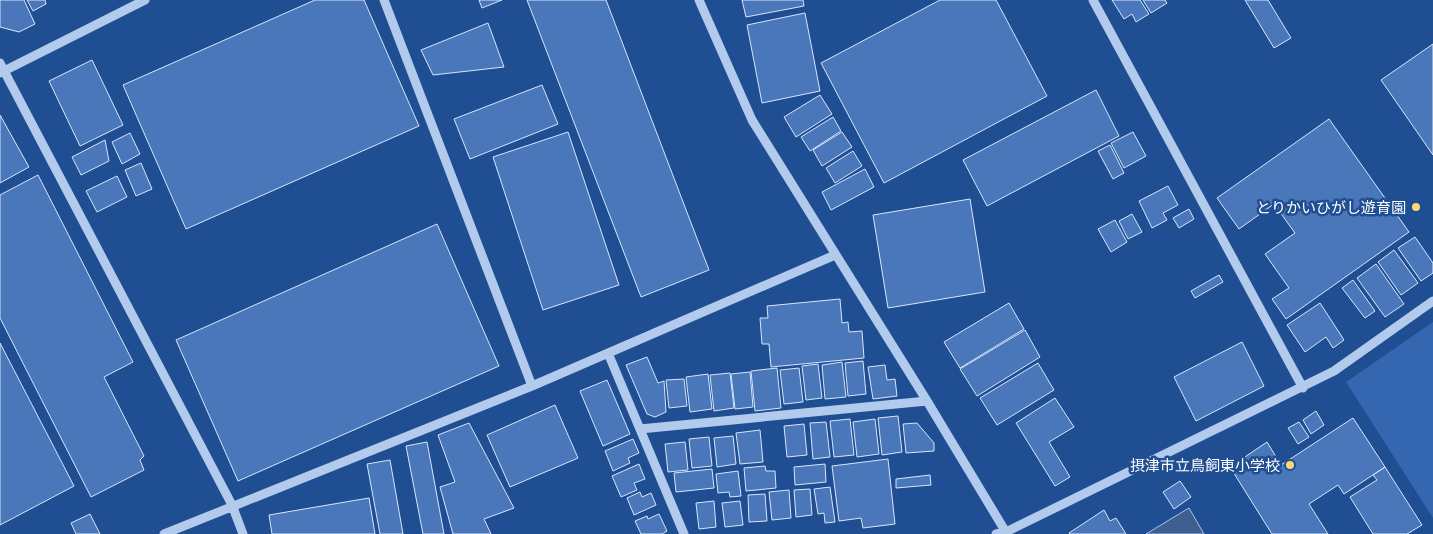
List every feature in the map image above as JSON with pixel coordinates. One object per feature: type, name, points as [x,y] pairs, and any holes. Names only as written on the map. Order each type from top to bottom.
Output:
[{"type":"street","points":[[2,73],[145,0]]},
{"type":"street","points":[[384,0],[532,386]]},
{"type":"street","points":[[699,0],[752,120],[927,401],[1006,533]]},
{"type":"street","points":[[1094,0],[1303,388]]},
{"type":"street","points":[[0,63],[2,73],[232,505],[243,534]]},
{"type":"street","points":[[164,534],[232,505],[532,386],[835,255]]},
{"type":"street","points":[[996,534],[1006,533],[1303,388],[1334,371],[1433,300]]},
{"type":"street","points":[[608,354],[684,534]]},
{"type":"street","points":[[640,429],[927,401]]},
{"type":"shaded area","points":[[1433,322],[1433,518],[1346,382]]},
{"type":"shaded area","points":[[1189,508],[1204,534],[1146,534]]},
{"type":"building","points":[[0,0],[24,0],[35,24],[19,32],[0,27]]},
{"type":"building","points":[[27,0],[45,0],[46,4],[33,11]]},
{"type":"building","points":[[315,0],[364,0],[419,126],[186,229],[123,85]]},
{"type":"building","points":[[479,0],[502,0],[482,8]]},
{"type":"building","points":[[527,0],[606,0],[709,270],[641,297]]},
{"type":"building","points":[[742,0],[803,0],[804,6],[746,17]]},
{"type":"building","points":[[940,0],[996,0],[1047,96],[884,183],[821,63]]},
{"type":"building","points":[[1112,0],[1140,0],[1149,14],[1136,22],[1132,14],[1124,19]]},
{"type":"building","points":[[1143,0],[1165,0],[1167,3],[1151,13]]},
{"type":"building","points":[[1245,0],[1268,0],[1291,38],[1274,48]]},
{"type":"building","points":[[805,13],[820,91],[762,103],[747,25]]},
{"type":"building","points":[[488,23],[504,67],[433,75],[421,50]]},
{"type":"building","points":[[1433,44],[1433,155],[1381,80]]},
{"type":"building","points":[[92,60],[123,125],[80,146],[49,81]]},
{"type":"building","points":[[542,85],[558,124],[470,159],[454,119]]},
{"type":"building","points":[[1096,90],[1119,136],[987,206],[963,160]]},
{"type":"building","points":[[820,95],[832,114],[796,137],[784,117]]},
{"type":"building","points":[[0,115],[29,167],[0,183]]},
{"type":"building","points":[[833,117],[841,131],[810,151],[801,137]]},
{"type":"building","points":[[1329,119],[1409,232],[1286,319],[1272,299],[1289,288],[1265,254],[1295,233],[1274,204],[1239,229],[1217,198]]},
{"type":"building","points":[[568,132],[619,285],[543,310],[493,157]]},
{"type":"building","points":[[842,132],[852,147],[822,166],[813,150]]},
{"type":"building","points":[[1133,132],[1146,156],[1124,168],[1111,143]]},
{"type":"building","points":[[130,133],[140,154],[122,164],[112,142]]},
{"type":"building","points":[[105,140],[109,161],[81,175],[72,157]]},
{"type":"building","points":[[1110,145],[1124,173],[1113,179],[1098,151]]},
{"type":"building","points":[[853,151],[862,166],[835,183],[826,168]]},
{"type":"building","points":[[141,163],[152,189],[136,196],[125,170]]},
{"type":"building","points":[[865,169],[874,187],[831,210],[822,192]]},
{"type":"building","points":[[38,175],[133,362],[104,377],[144,456],[140,460],[144,470],[91,497],[0,318],[0,195]]},
{"type":"building","points":[[117,176],[127,197],[97,212],[86,191]]},
{"type":"building","points":[[1168,186],[1178,205],[1163,213],[1167,220],[1152,228],[1139,201]]},
{"type":"building","points":[[970,199],[985,292],[888,308],[873,215]]},
{"type":"building","points":[[1189,209],[1194,219],[1179,228],[1173,218]]},
{"type":"building","points":[[1132,214],[1142,232],[1128,239],[1119,221]]},
{"type":"building","points":[[1115,220],[1127,242],[1111,252],[1098,229]]},
{"type":"building","points":[[437,224],[499,366],[238,481],[176,340]]},
{"type":"building","points":[[1415,237],[1433,263],[1433,273],[1421,281],[1398,248]]},
{"type":"building","points":[[1394,250],[1418,283],[1401,295],[1378,262]]},
{"type":"building","points":[[1376,264],[1404,304],[1385,317],[1357,278]]},
{"type":"building","points":[[1219,275],[1223,282],[1195,298],[1191,291]]},
{"type":"building","points":[[1353,280],[1375,311],[1365,318],[1342,288]]},
{"type":"building","points":[[840,299],[842,323],[848,322],[849,332],[862,331],[864,358],[771,367],[769,344],[762,344],[760,318],[768,318],[767,306]]},
{"type":"building","points":[[1009,303],[1024,329],[960,368],[944,342]]},
{"type":"building","points":[[1320,303],[1344,340],[1333,348],[1326,337],[1305,352],[1287,325]]},
{"type":"building","points":[[1025,330],[1040,357],[977,396],[960,369]]},
{"type":"building","points":[[1242,342],[1264,386],[1196,421],[1174,377]]},
{"type":"building","points":[[0,343],[74,486],[0,525]]},
{"type":"building","points":[[647,357],[658,383],[664,381],[666,412],[655,417],[647,414],[626,365]]},
{"type":"building","points":[[863,361],[866,394],[848,396],[845,363]]},
{"type":"building","points":[[842,362],[846,397],[825,399],[822,365]]},
{"type":"building","points":[[1038,363],[1054,390],[997,425],[980,398]]},
{"type":"building","points":[[818,364],[822,398],[806,400],[802,366]]},
{"type":"building","points":[[885,365],[887,380],[895,379],[897,396],[873,399],[868,367]]},
{"type":"building","points":[[777,368],[781,408],[755,411],[751,371]]},
{"type":"building","points":[[799,368],[803,402],[784,404],[780,370]]},
{"type":"building","points":[[750,372],[753,407],[735,409],[731,374]]},
{"type":"building","points":[[730,373],[734,408],[714,411],[710,375]]},
{"type":"building","points":[[708,374],[712,409],[690,412],[686,377]]},
{"type":"building","points":[[684,379],[687,406],[669,408],[666,380]]},
{"type":"building","points":[[607,380],[630,434],[603,446],[580,391]]},
{"type":"building","points":[[1055,398],[1074,427],[1049,442],[1070,477],[1055,486],[1016,423]]},
{"type":"building","points":[[555,405],[578,458],[510,487],[487,435]]},
{"type":"building","points":[[1316,411],[1324,425],[1311,434],[1303,420]]},
{"type":"building","points":[[898,416],[902,452],[882,455],[878,418]]},
{"type":"building","points":[[1353,418],[1385,467],[1344,494],[1338,485],[1309,504],[1328,534],[1272,534],[1230,467],[1267,442],[1281,465]]},
{"type":"building","points":[[850,419],[854,455],[834,457],[830,421]]},
{"type":"building","points":[[875,419],[879,454],[857,457],[853,422]]},
{"type":"building","points":[[826,422],[830,457],[813,459],[810,423]]},
{"type":"building","points":[[1299,422],[1309,437],[1298,444],[1288,428]]},
{"type":"building","points":[[469,423],[514,508],[484,519],[491,534],[453,534],[440,487],[455,482],[438,435]]},
{"type":"building","points":[[917,423],[934,443],[934,451],[906,453],[903,424]]},
{"type":"building","points":[[804,424],[807,455],[787,457],[784,426]]},
{"type":"building","points":[[760,430],[763,462],[740,464],[736,433]]},
{"type":"building","points":[[733,436],[736,464],[717,467],[714,438]]},
{"type":"building","points":[[709,437],[712,466],[692,468],[689,439]]},
{"type":"building","points":[[633,439],[639,453],[628,458],[630,463],[613,471],[605,451]]},
{"type":"building","points":[[427,442],[444,534],[423,534],[406,446]]},
{"type":"building","points":[[685,442],[688,470],[668,472],[665,444]]},
{"type":"building","points":[[888,459],[895,524],[863,528],[861,518],[839,521],[832,466]]},
{"type":"building","points":[[390,460],[403,534],[380,534],[367,464]]},
{"type":"building","points":[[639,464],[645,479],[634,483],[637,490],[621,497],[612,476]]},
{"type":"building","points":[[825,464],[826,482],[795,485],[794,467]]},
{"type":"building","points":[[765,466],[766,471],[775,471],[776,488],[746,491],[744,468]]},
{"type":"building","points":[[1385,467],[1422,525],[1407,534],[1373,534],[1350,497],[1377,480],[1373,475]]},
{"type":"building","points":[[712,469],[714,488],[676,492],[674,473]]},
{"type":"building","points":[[738,471],[741,496],[730,497],[729,492],[718,493],[716,474]]},
{"type":"building","points":[[930,475],[931,485],[896,488],[896,479]]},
{"type":"building","points":[[1180,481],[1191,497],[1174,509],[1163,492]]},
{"type":"building","points":[[830,487],[835,522],[825,523],[824,513],[818,514],[814,489]]},
{"type":"building","points":[[810,489],[812,515],[796,517],[794,490]]},
{"type":"building","points":[[789,490],[791,518],[772,520],[769,492]]},
{"type":"building","points":[[640,492],[642,497],[651,493],[656,505],[634,515],[627,498]]},
{"type":"building","points":[[765,494],[767,521],[749,522],[748,495]]},
{"type":"building","points":[[369,498],[375,534],[272,534],[269,515]]},
{"type":"building","points":[[714,501],[716,527],[699,529],[696,503]]},
{"type":"building","points":[[740,501],[743,525],[725,527],[722,503]]},
{"type":"building","points":[[1104,510],[1110,521],[1116,518],[1126,534],[1069,533]]},
{"type":"building","points":[[90,514],[100,534],[76,534],[71,523]]},
{"type":"building","points":[[659,514],[667,531],[662,534],[641,534],[635,521],[647,516],[648,519]]},
{"type":"place","name":"とりかいひがし遊育園","points":[[1416,207]]},
{"type":"place","name":"摂津市立鳥飼東小学校","points":[[1290,465]]}]
